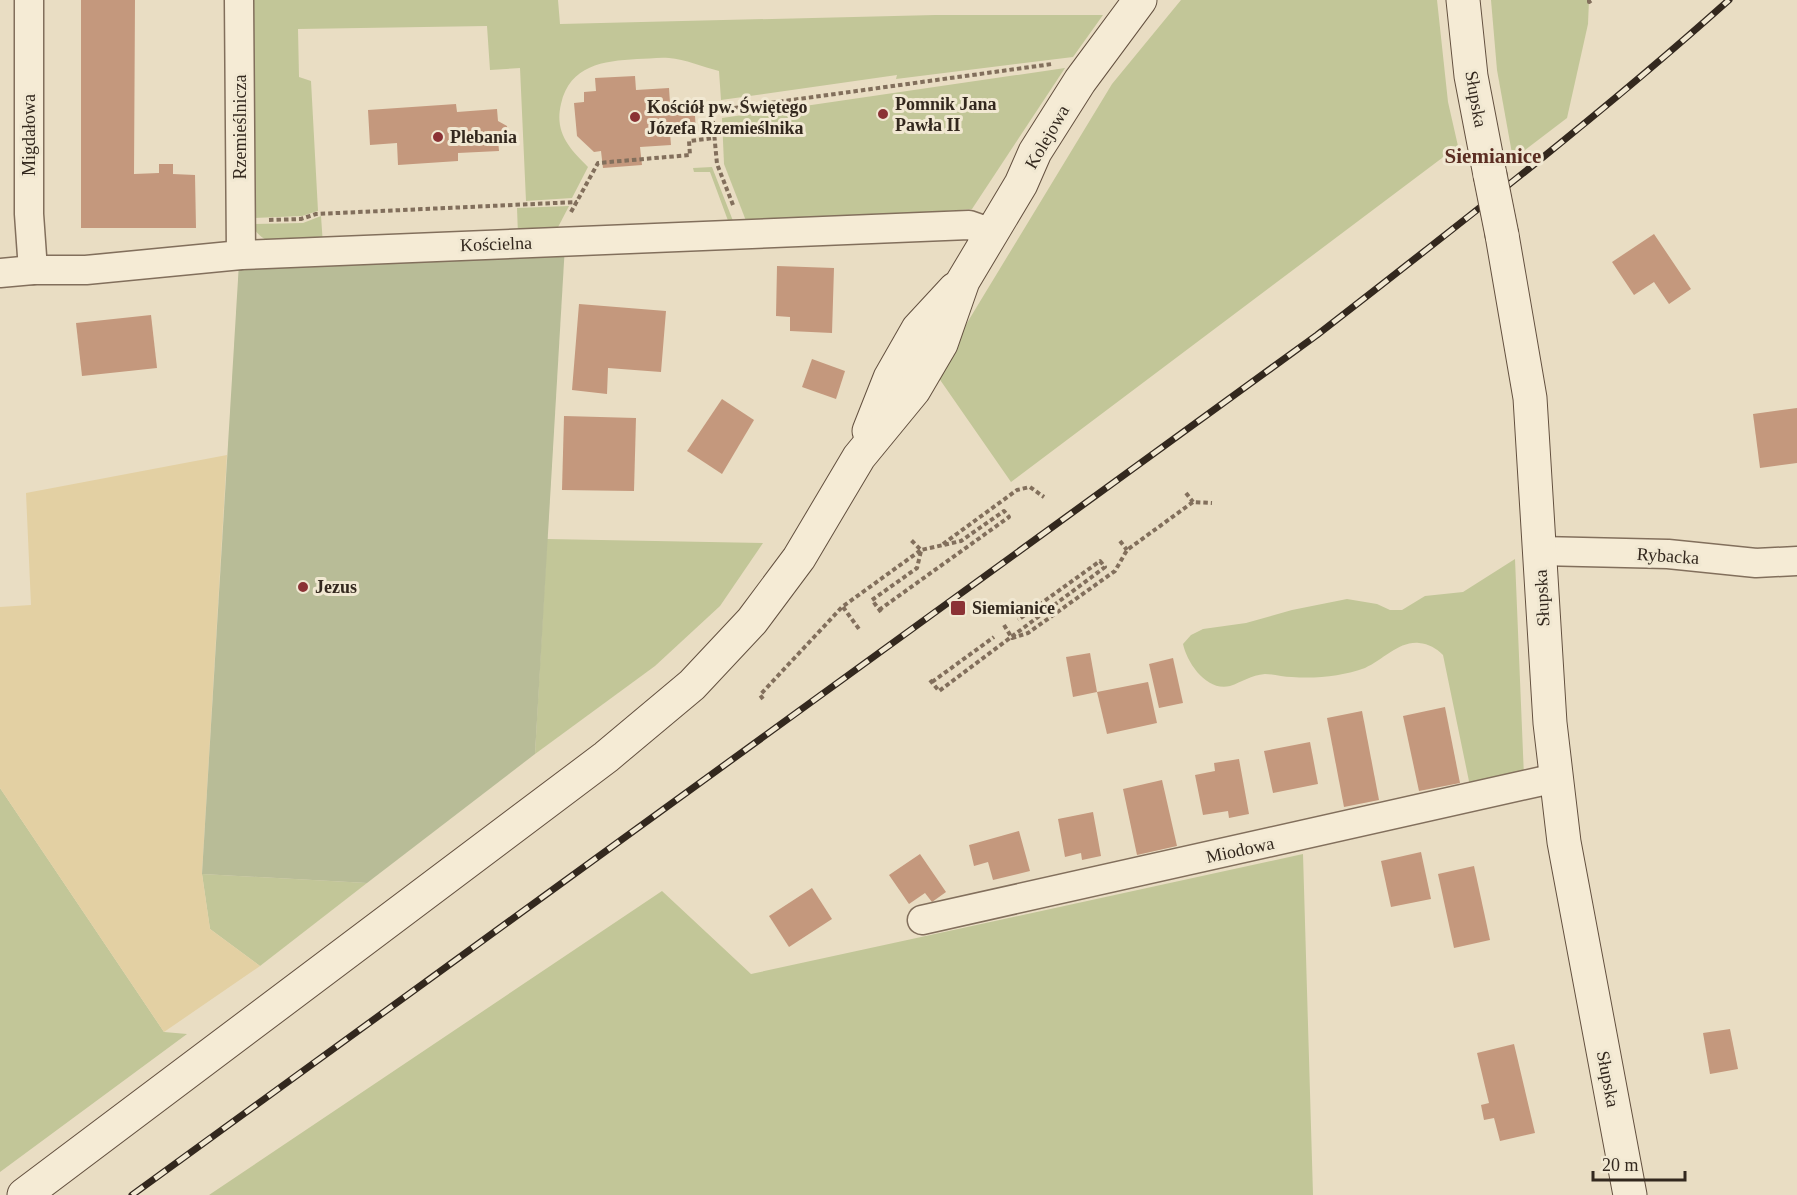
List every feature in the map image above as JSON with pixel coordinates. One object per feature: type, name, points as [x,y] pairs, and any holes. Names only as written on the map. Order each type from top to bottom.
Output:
[{"type":"street","name":"Migdałowa","points":[[29,0],[29,214],[33,270]]},
{"type":"street","name":"Rzemieślnicza","points":[[239,0],[241,255]]},
{"type":"street","name":"Kolejowa","points":[[24,1195],[606,757],[692,685],[752,621],[799,558],[859,457],[914,390],[936,353],[963,281],[1022,184],[1035,152],[1080,81],[1140,0]]},
{"type":"street","name":"Słupska","points":[[1463,0],[1471,76],[1502,235],[1530,398],[1556,778],[1564,842],[1630,1195]]},
{"type":"street","name":"Kościelna","points":[[0,273],[33,270],[86,270],[241,255],[744,234],[969,225],[992,233]]},
{"type":"street","name":"Rybacka","points":[[1540,551],[1668,554],[1756,563],[1797,561]]},
{"type":"street","name":"Miodowa","points":[[922,920],[1556,778]]},
{"type":"path","points":[[744,234],[717,164],[712,111],[1062,63]]},
{"type":"path","points":[[555,242],[598,163],[690,154],[690,141],[714,138]]},
{"type":"path","points":[[241,221],[301,219],[316,214],[577,202]]},
{"type":"path","points":[[940,546],[1017,490],[1030,487],[1044,497]]},
{"type":"path","points":[[1186,493],[1193,502]]},
{"type":"path","points":[[1012,638],[1028,633],[1114,570],[1127,550],[1193,502],[1212,502]]},
{"type":"path","points":[[763,699],[760,695],[843,607],[921,550],[961,541],[1004,511],[1009,517],[880,611],[872,600],[917,568],[921,550]]},
{"type":"path","points":[[910,539],[921,550]]},
{"type":"path","points":[[1120,541],[1127,550]]},
{"type":"path","points":[[994,638],[931,681],[939,692],[1012,638],[1023,626],[1105,567],[1100,561],[1018,620]]},
{"type":"path","points":[[843,607],[859,629]]},
{"type":"path","points":[[1004,625],[1012,638]]},
{"type":"green space","points":[[248,0],[558,0],[560,24],[935,15],[1103,15],[1073,57],[896,79],[897,75],[721,100],[719,71],[694,63],[661,58],[612,61],[600,64],[580,73],[572,81],[565,91],[561,104],[560,124],[565,140],[588,167],[572,198],[526,201],[520,68],[490,70],[487,26],[298,29],[299,77],[311,81],[318,211],[302,216],[251,218]]},
{"type":"green space","points":[[1181,0],[1437,0],[1448,102],[1458,146],[1011,482],[936,374],[1112,84]]},
{"type":"green space","points":[[1491,0],[1589,0],[1588,24],[1567,118],[1513,159],[1497,70]]},
{"type":"green space","points":[[1065,68],[972,209],[748,226],[724,164],[722,118]]},
{"type":"green space","points":[[712,167],[735,226],[730,226],[710,172],[694,172],[693,168]]},
{"type":"green space","points":[[569,206],[555,233],[518,235],[517,208]]},
{"type":"green space","points":[[321,216],[323,245],[273,242],[257,233],[252,224],[303,223]]},
{"type":"green space","points":[[565,245],[535,754],[367,883],[202,874],[239,263]]},
{"type":"green space","points":[[547,539],[763,543],[720,606],[655,666],[535,754]]},
{"type":"green space","points":[[1515,559],[1524,777],[1471,791],[1443,655],[1426,644],[1405,645],[1372,665],[1339,675],[1301,678],[1265,674],[1222,687],[1214,685],[1199,674],[1185,652],[1183,644],[1191,635],[1203,629],[1246,623],[1292,610],[1347,599],[1377,604],[1390,610],[1402,610],[1425,596],[1463,592]]},
{"type":"green space","points":[[0,788],[164,1032],[187,1034],[0,1172]]},
{"type":"green space","points":[[1303,854],[1313,1195],[209,1195],[662,891],[751,974]]},
{"type":"green space","points":[[202,874],[367,883],[260,966],[210,929]]},
{"type":"sand","points":[[227,455],[202,874],[210,929],[260,966],[164,1032],[0,788],[0,607],[31,605],[26,493]]},
{"type":"building","points":[[81,0],[135,0],[134,174],[159,173],[159,164],[173,164],[173,174],[195,175],[196,228],[81,228]]},
{"type":"building","name":"Kościół pw. Świętego Józefa Rzemieślnika","points":[[635,76],[636,90],[669,88],[670,103],[694,101],[696,131],[670,133],[671,145],[640,147],[642,165],[603,168],[601,151],[594,152],[577,136],[574,103],[584,102],[584,92],[596,91],[595,78]]},
{"type":"building","name":"Plebania","points":[[456,104],[457,112],[497,109],[498,121],[507,126],[508,134],[503,140],[498,140],[499,151],[458,153],[458,161],[398,165],[397,143],[370,145],[368,110]]},
{"type":"building","points":[[1654,234],[1691,289],[1669,304],[1654,282],[1634,295],[1612,262]]},
{"type":"building","points":[[777,266],[834,268],[832,333],[790,331],[790,317],[776,316]]},
{"type":"building","points":[[579,304],[666,311],[661,372],[608,368],[607,394],[572,390]]},
{"type":"building","points":[[151,315],[157,368],[82,376],[76,323]]},
{"type":"building","points":[[812,359],[845,371],[836,399],[802,387]]},
{"type":"building","points":[[722,399],[754,420],[722,474],[687,451]]},
{"type":"building","points":[[1797,408],[1797,463],[1760,468],[1753,414]]},
{"type":"building","points":[[564,416],[636,418],[634,491],[562,490]]},
{"type":"building","points":[[1090,653],[1097,692],[1073,697],[1066,657]]},
{"type":"building","points":[[1173,658],[1183,703],[1159,708],[1149,664]]},
{"type":"building","points":[[1148,682],[1157,723],[1107,734],[1097,692]]},
{"type":"building","points":[[1445,707],[1460,783],[1419,791],[1403,716]]},
{"type":"building","points":[[1362,711],[1379,800],[1344,807],[1327,718]]},
{"type":"building","points":[[1310,742],[1318,784],[1273,793],[1264,751]]},
{"type":"building","points":[[1239,759],[1249,814],[1229,818],[1228,811],[1203,815],[1195,775],[1215,771],[1214,763]]},
{"type":"building","points":[[1162,780],[1177,846],[1137,855],[1123,789]]},
{"type":"building","points":[[1093,812],[1101,856],[1082,860],[1081,853],[1065,857],[1058,819]]},
{"type":"building","points":[[1019,831],[1030,871],[993,880],[988,862],[974,866],[969,845]]},
{"type":"building","points":[[1421,852],[1431,899],[1391,907],[1381,861]]},
{"type":"building","points":[[920,854],[946,892],[932,902],[925,893],[909,904],[889,875]]},
{"type":"building","points":[[1474,866],[1490,940],[1454,948],[1438,874]]},
{"type":"building","points":[[812,888],[832,919],[789,947],[769,916]]},
{"type":"building","points":[[1730,1029],[1738,1069],[1710,1074],[1703,1033]]},
{"type":"building","points":[[1514,1044],[1535,1133],[1500,1141],[1494,1118],[1484,1120],[1481,1105],[1489,1103],[1477,1053]]},
{"type":"railway","points":[[132,1195],[1317,335],[1578,129],[1729,0]]},
{"type":"place","name":"Pomnik Jana Pawła II","points":[[883,114]]},
{"type":"place","name":"Kościół pw. Świętego Józefa Rzemieślnika","points":[[635,117]]},
{"type":"place","name":"Plebania","points":[[438,137]]},
{"type":"place","name":"Jezus","points":[[303,587]]},
{"type":"place","name":"Siemianice","points":[[958,608]]},
{"type":"district","name":"Siemianice","points":[[1493,156]]}]
